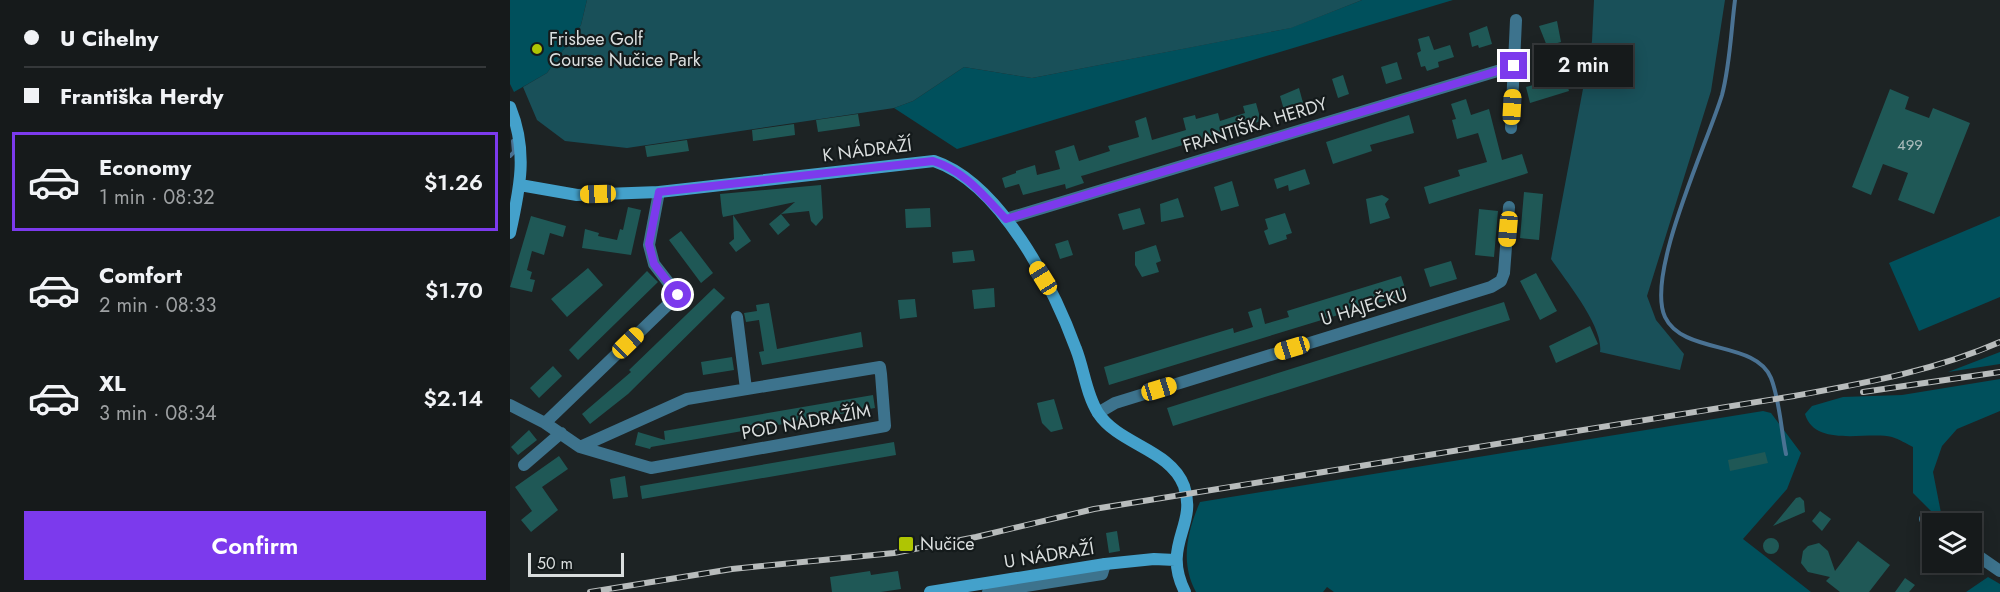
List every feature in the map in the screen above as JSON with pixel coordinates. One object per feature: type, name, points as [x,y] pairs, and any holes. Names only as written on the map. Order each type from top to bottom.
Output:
[{"type":"main road","points":[[510,107],[519,129],[510,233]]},
{"type":"main road","name":"K NÁDRAŽÍ","points":[[515,186],[578,195],[659,192],[933,161],[952,167],[1006,219],[1043,278],[1064,320],[1098,413],[1113,430],[1154,454],[1181,480],[1187,507],[1175,560]]},
{"type":"main road","name":"U NÁDRAŽÍ","points":[[930,592],[1105,564],[1154,559],[1175,560]]},
{"type":"main road","points":[[1175,560],[1185,592]]},
{"type":"street","points":[[1511,128],[1516,20]]},
{"type":"street","name":"FRANTIŠKA HERDY","points":[[1006,219],[1514,66]]},
{"type":"street","points":[[545,423],[678,295],[654,264],[649,244],[659,192]]},
{"type":"street","name":"U HÁJEČKU","points":[[1098,413],[1115,403],[1491,287],[1501,281],[1504,273],[1509,207]]},
{"type":"street","points":[[737,317],[746,389]]},
{"type":"street","name":"POD NÁDRAŽÍM","points":[[510,405],[545,423],[580,447],[651,468],[885,426],[879,367],[687,399],[580,447]]},
{"type":"street","points":[[524,465],[561,433]]},
{"type":"street","points":[[1982,559],[2000,571]]},
{"type":"street","points":[[988,592],[1102,574],[1105,564]]},
{"type":"shaded area","name":"Frisbee Golf Course Nučice Park","points":[[510,0],[587,0],[581,25],[547,73],[514,92],[510,84]]},
{"type":"shaded area","points":[[587,0],[1362,0],[1291,28],[1032,78],[964,67],[913,101],[894,108],[627,148],[565,141],[537,120],[523,87],[547,73],[581,25]]},
{"type":"shaded area","points":[[1362,0],[1453,0],[957,149],[894,108],[913,101],[964,67],[1032,78],[1290,28]]},
{"type":"shaded area","points":[[1594,0],[1725,0],[1711,91],[1647,296],[1656,320],[1684,354],[1680,370],[1600,352],[1600,342],[1590,317],[1551,259],[1592,41]]},
{"type":"shaded area","points":[[2000,216],[2000,297],[1919,331],[1889,263]]},
{"type":"shaded area","points":[[2000,352],[2000,364],[1948,372]]},
{"type":"shaded area","points":[[2000,379],[2000,411],[1957,429],[1942,446],[1933,472],[1941,513],[1933,513],[1913,493],[1913,447],[1892,437],[1830,435],[1811,425],[1805,414],[1812,406],[1843,397],[1902,395]]},
{"type":"shaded area","points":[[1763,411],[1771,413],[1801,453],[1787,489],[1743,539],[1811,592],[1334,592],[1327,587],[1323,592],[1196,592],[1191,581],[1187,547],[1200,502]]},
{"type":"shaded area","points":[[1988,577],[2000,584],[2000,592],[1966,592]]},
{"type":"building","points":[[1557,21],[1561,42],[1547,46],[1539,26]]},
{"type":"building","points":[[1487,26],[1492,44],[1479,48],[1478,45],[1472,47],[1469,33]]},
{"type":"building","points":[[1429,36],[1434,50],[1450,45],[1454,57],[1438,62],[1439,67],[1427,71],[1425,66],[1421,67],[1417,53],[1421,51],[1418,39]]},
{"type":"building","points":[[1560,60],[1569,91],[1530,103],[1526,87],[1544,82],[1539,66]]},
{"type":"building","points":[[1397,62],[1402,79],[1386,84],[1381,67]]},
{"type":"building","points":[[1343,75],[1349,94],[1338,98],[1332,79]]},
{"type":"building","points":[[1299,88],[1305,110],[1292,113],[1291,108],[1284,110],[1280,96]]},
{"type":"building","points":[[1890,89],[1909,97],[1905,109],[1929,118],[1933,108],[1970,123],[1934,214],[1898,200],[1908,173],[1883,164],[1871,195],[1852,187]]},
{"type":"building","points":[[1466,99],[1471,115],[1489,109],[1502,160],[1522,154],[1528,173],[1429,204],[1424,187],[1460,176],[1458,170],[1487,162],[1478,133],[1457,139],[1452,120],[1456,119],[1451,104]]},
{"type":"building","points":[[1256,103],[1261,121],[1081,176],[1084,183],[1066,189],[1065,184],[1023,195],[1019,184],[1005,188],[1002,178],[1016,171],[1035,165],[1037,175],[1060,169],[1055,151],[1074,145],[1079,161],[1110,151],[1108,146],[1139,137],[1135,121],[1146,117],[1152,140],[1186,130],[1183,118],[1195,115],[1196,119],[1218,113],[1220,121],[1245,113],[1243,106]]},
{"type":"building","points":[[858,114],[860,126],[818,132],[816,120]]},
{"type":"building","points":[[1409,115],[1414,133],[1370,145],[1372,151],[1333,164],[1326,142]]},
{"type":"building","points":[[794,124],[795,135],[753,141],[752,130]]},
{"type":"building","points":[[687,140],[689,151],[647,157],[645,146]]},
{"type":"building","points":[[1305,169],[1310,184],[1289,191],[1288,185],[1277,189],[1274,179]]},
{"type":"building","points":[[1232,181],[1239,206],[1221,211],[1214,187]]},
{"type":"building","points":[[821,185],[823,218],[816,226],[811,221],[809,211],[781,214],[795,202],[723,217],[720,194]]},
{"type":"building","points":[[1524,192],[1543,194],[1539,240],[1520,238]]},
{"type":"building","points":[[1382,195],[1389,199],[1385,204],[1390,218],[1370,224],[1366,199]]},
{"type":"building","points":[[1178,198],[1184,217],[1161,222],[1160,204]]},
{"type":"building","points":[[628,207],[641,210],[631,255],[582,248],[585,229],[599,233],[598,236],[617,240],[620,229],[623,230]]},
{"type":"building","points":[[930,208],[931,227],[906,228],[905,209]]},
{"type":"building","points":[[1140,208],[1145,224],[1123,230],[1118,214]]},
{"type":"building","points":[[1479,209],[1498,211],[1494,257],[1475,255]]},
{"type":"building","points":[[1285,213],[1292,233],[1286,235],[1287,239],[1269,245],[1264,231],[1268,229],[1265,219]]},
{"type":"building","points":[[781,214],[790,225],[778,235],[769,224]]},
{"type":"building","points":[[733,215],[751,241],[736,252],[729,243],[734,239]]},
{"type":"building","points":[[531,216],[566,226],[563,237],[550,233],[544,255],[532,251],[527,270],[532,272],[530,279],[535,280],[532,292],[510,287]]},
{"type":"building","points":[[681,231],[713,273],[701,283],[669,240]]},
{"type":"building","points":[[1068,240],[1073,255],[1060,259],[1055,244]]},
{"type":"building","points":[[1156,245],[1161,261],[1156,263],[1159,272],[1142,277],[1135,265],[1135,252]]},
{"type":"building","points":[[973,250],[975,261],[953,263],[952,252]]},
{"type":"building","points":[[1451,261],[1457,279],[1430,287],[1424,269]]},
{"type":"building","points":[[588,268],[603,285],[567,317],[551,299]]},
{"type":"building","points":[[647,271],[658,282],[578,360],[569,350]]},
{"type":"building","points":[[1536,273],[1557,311],[1540,320],[1520,281]]},
{"type":"building","points":[[1401,276],[1407,294],[1109,385],[1104,367],[1233,328],[1234,333],[1253,327],[1248,312],[1261,308],[1265,324],[1289,317],[1287,311]]},
{"type":"building","points":[[714,288],[725,298],[628,394],[590,424],[582,414],[631,372],[629,370]]},
{"type":"building","points":[[994,288],[995,307],[974,309],[972,290]]},
{"type":"building","points":[[915,299],[917,317],[900,319],[898,300]]},
{"type":"building","points":[[1504,302],[1510,320],[1173,426],[1167,408]]},
{"type":"building","points":[[769,303],[777,349],[861,332],[863,347],[762,365],[759,352],[764,351],[759,320],[746,322],[744,313],[757,311],[756,305]]},
{"type":"building","points":[[1590,326],[1598,344],[1556,363],[1549,346]]},
{"type":"building","points":[[732,357],[734,370],[703,375],[701,362]]},
{"type":"building","points":[[553,366],[562,376],[539,398],[530,388]]},
{"type":"building","points":[[873,395],[875,408],[650,449],[635,445],[638,432],[665,440],[664,431]]},
{"type":"building","points":[[1054,399],[1063,429],[1051,432],[1042,423],[1037,403]]},
{"type":"building","points":[[529,430],[537,440],[518,455],[511,447]]},
{"type":"building","points":[[894,442],[896,455],[642,499],[640,486]]},
{"type":"building","points":[[1765,452],[1768,463],[1730,471],[1728,460]]},
{"type":"building","points":[[559,456],[568,469],[542,487],[558,510],[531,532],[521,520],[532,511],[515,487]]},
{"type":"building","points":[[625,476],[628,497],[613,499],[610,479]]},
{"type":"building","points":[[1800,497],[1804,501],[1805,512],[1773,526],[1796,498]]},
{"type":"building","points":[[1820,511],[1831,519],[1822,531],[1812,521]]},
{"type":"building","points":[[1117,531],[1120,551],[1109,553],[1106,533]]},
{"type":"building","points":[[1768,538],[1774,538],[1779,546],[1777,552],[1768,554],[1763,549],[1763,543]]},
{"type":"building","points":[[1858,541],[1890,565],[1869,592],[1840,592],[1826,581],[1830,577],[1808,572],[1801,563],[1803,551],[1808,546],[1819,543],[1828,551],[1835,571]]},
{"type":"building","name":"Nučice","points":[[870,571],[871,575],[898,571],[901,589],[881,592],[832,592],[830,577]]},
{"type":"building","points":[[1905,578],[1915,585],[1909,592],[1895,592]]},
{"type":"waterway","points":[[1735,0],[1725,84],[1671,240],[1661,297],[1665,317],[1674,329],[1702,343],[1751,358],[1763,366],[1774,387],[1786,454]]},
{"type":"waterway","points":[[510,156],[514,152],[513,141]]},
{"type":"railway","points":[[590,592],[732,569],[894,553],[976,537],[1094,509],[1794,396],[1873,381],[1925,368],[2000,342]]},
{"type":"railway","points":[[1863,392],[2000,372]]},
{"type":"place","name":"Frisbee Golf Course Nučice Park","points":[[537,49]]},
{"type":"place","name":"Nučice","points":[[906,544]]},
{"type":"route","points":[[678,295],[654,264],[649,244],[659,192],[933,161],[952,167],[966,178],[1006,219],[1514,66]]}]
